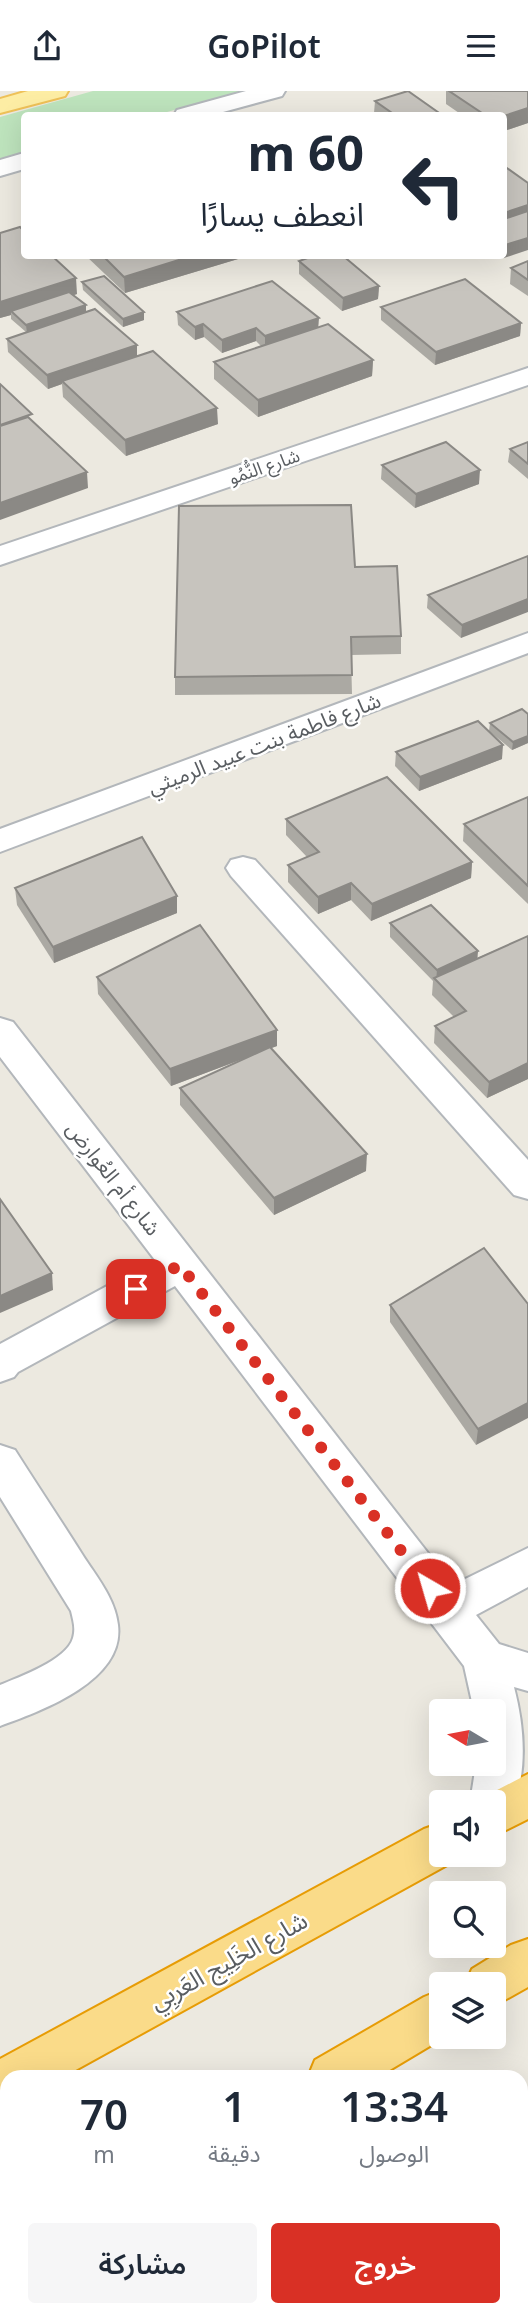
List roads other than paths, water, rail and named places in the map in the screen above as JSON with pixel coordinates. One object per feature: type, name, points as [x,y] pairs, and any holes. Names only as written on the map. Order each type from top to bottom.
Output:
[{"type":"highway","points":[[506,1808],[528,1795]]},
{"type":"highway","name":"شارع الخَلِيج العَربِي","points":[[36,2070],[60,2062],[429,1851]]},
{"type":"highway","points":[[345,2070],[429,2020]]},
{"type":"main road","points":[[0,106],[56,91]]},
{"type":"street","points":[[197,112],[273,91]]},
{"type":"street","points":[[0,168],[21,162]]},
{"type":"street","name":"شارع النُّمُو","points":[[0,556],[528,376]]},
{"type":"street","name":"شارع فاطمة بنت عبيد الرميثي","points":[[0,841],[528,642]]},
{"type":"street","points":[[243,868],[528,1185]]},
{"type":"street","name":"شارع أم العُوارِض","points":[[0,1031],[484,1658],[496,1696],[501,1736],[500,1777],[496,1790]]},
{"type":"street","points":[[1,1363],[180,1265]]},
{"type":"street","points":[[0,1462],[92,1606],[98,1622],[98,1640],[90,1655],[77,1668],[0,1706]]},
{"type":"street","points":[[446,1610],[528,1566]]},
{"type":"street","points":[[484,1658],[528,1672]]}]
